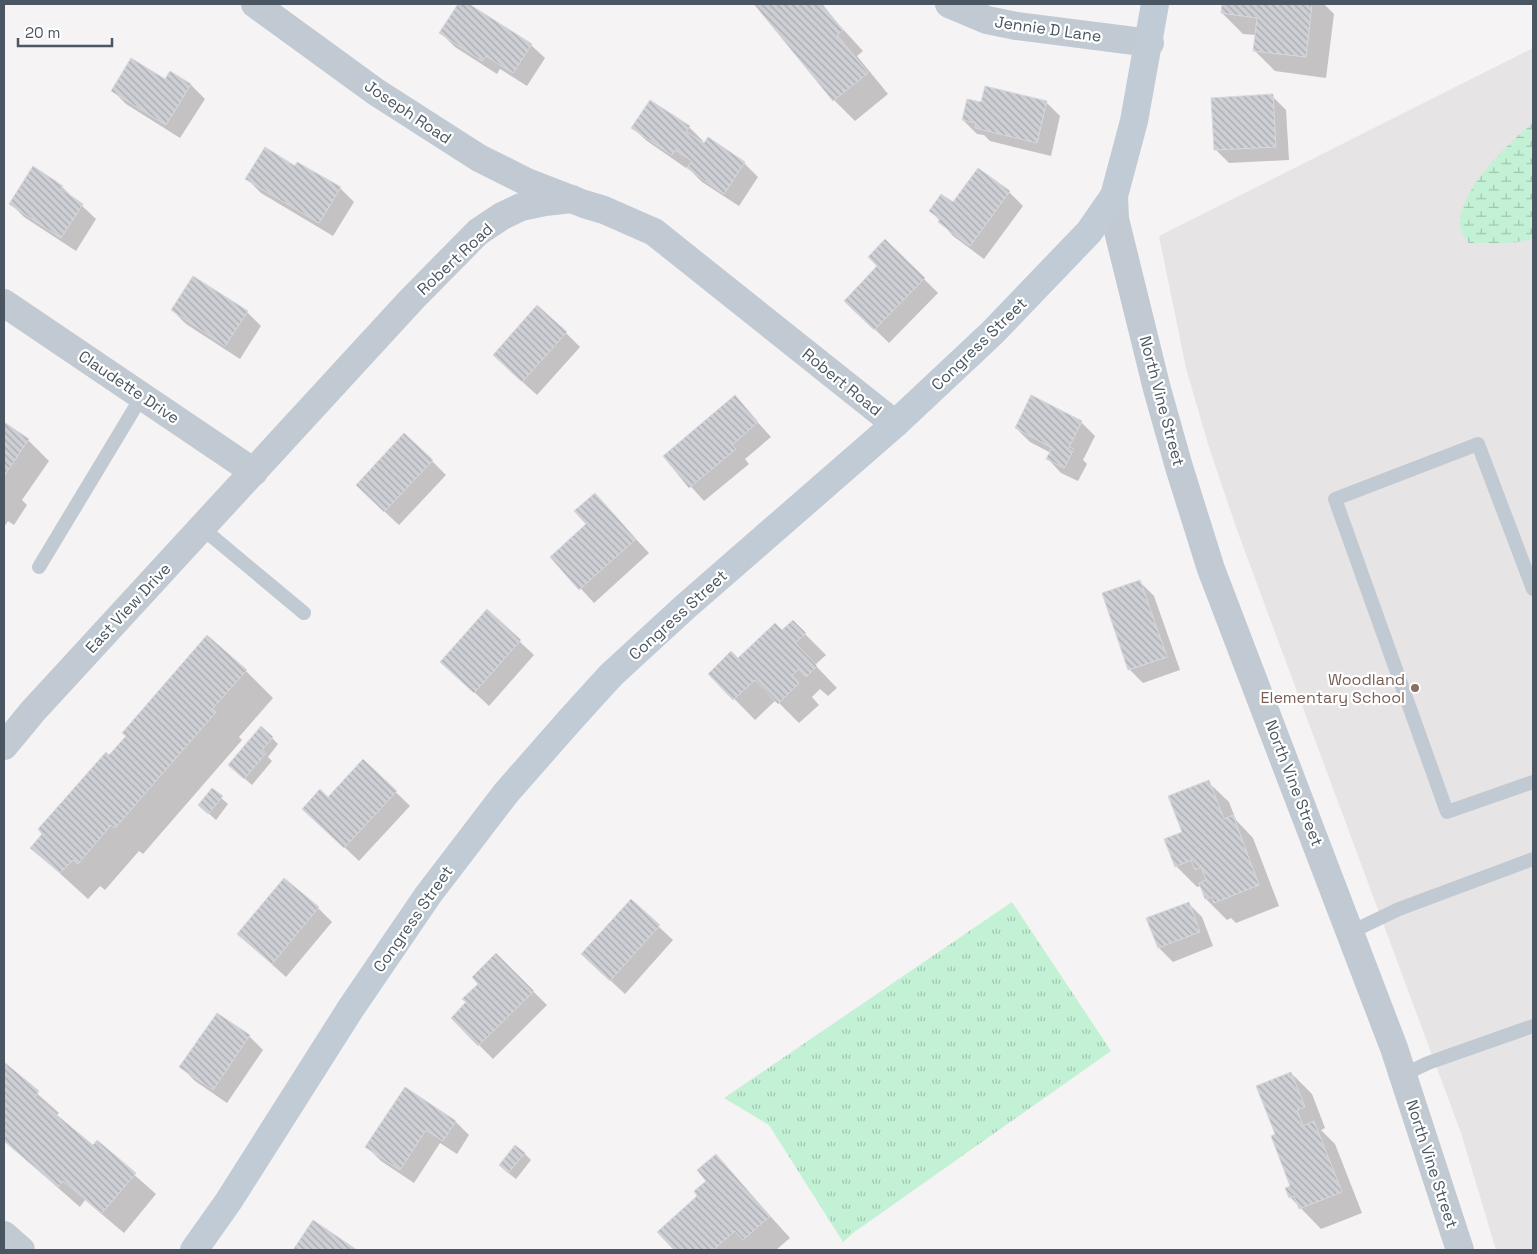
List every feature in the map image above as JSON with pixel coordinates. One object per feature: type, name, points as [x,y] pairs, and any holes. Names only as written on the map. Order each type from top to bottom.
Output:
[{"type":"main road","name":"Congress Street","points":[[194,1250],[233,1196],[351,1008],[404,929],[506,793],[611,675],[781,522],[895,424],[1012,314],[1076,247],[1114,196],[1134,121],[1150,43],[1155,4]]},
{"type":"street","name":"Joseph Road","points":[[254,4],[376,92],[479,158],[527,182],[572,199]]},
{"type":"street","name":"Jennie D Lane","points":[[949,4],[987,20],[1016,26],[1150,43]]},
{"type":"street","name":"North Vine Street","points":[[1114,196],[1116,218],[1157,389],[1208,559],[1351,932],[1403,1075],[1460,1250]]},
{"type":"street","name":"Robert Road","points":[[254,472],[412,300],[478,232],[502,216],[522,207],[572,199],[604,210],[654,232],[895,424]]},
{"type":"street","name":"Claudette Drive","points":[[4,303],[254,472]]},
{"type":"street","name":"East View Drive","points":[[4,746],[32,711],[254,472]]},
{"type":"street","points":[[4,1235],[21,1250]]},
{"type":"lane","points":[[39,567],[142,396]]},
{"type":"lane","points":[[1533,589],[1478,444],[1335,499],[1447,812],[1533,782]]},
{"type":"lane","points":[[202,528],[304,612]]},
{"type":"lane","points":[[1351,932],[1399,909],[1533,859]]},
{"type":"lane","points":[[1403,1075],[1428,1063],[1533,1026]]},
{"type":"shaded area","name":"Woodland Elementary School","points":[[1533,48],[1533,1250],[1496,1250],[1461,1133],[1237,530],[1208,444],[1186,368],[1159,236]]},
{"type":"green space","points":[[1533,123],[1533,239],[1511,243],[1469,243],[1460,228],[1461,212],[1467,198],[1486,169],[1510,143]]},
{"type":"green space","points":[[1012,902],[1111,1051],[853,1233],[843,1242],[769,1125],[724,1098]]},
{"type":"building","points":[[458,4],[469,4],[532,44],[513,73],[486,56],[482,61],[439,33]]},
{"type":"building","points":[[754,4],[822,4],[843,30],[837,35],[868,73],[833,101]]},
{"type":"building","points":[[1222,4],[1312,4],[1306,57],[1253,51],[1257,18],[1221,13]]},
{"type":"building","points":[[131,58],[165,79],[170,71],[191,84],[166,125],[111,91]]},
{"type":"building","points":[[985,86],[1047,101],[1037,143],[975,128],[976,123],[962,120],[967,99],[981,102]]},
{"type":"building","points":[[1273,94],[1276,147],[1214,150],[1211,98]]},
{"type":"building","points":[[650,100],[690,126],[686,132],[704,143],[708,137],[745,162],[724,194],[687,168],[692,161],[675,150],[672,155],[631,128]]},
{"type":"building","points":[[265,147],[295,166],[297,162],[341,187],[319,223],[245,179]]},
{"type":"building","points":[[33,166],[63,186],[61,189],[83,204],[61,238],[9,204]]},
{"type":"building","points":[[978,168],[1010,191],[970,246],[938,222],[940,219],[929,211],[941,194],[953,202]]},
{"type":"building","points":[[885,239],[925,278],[874,330],[844,301],[877,266],[868,257]]},
{"type":"building","points":[[193,276],[248,311],[225,346],[171,310]]},
{"type":"building","points":[[537,305],[567,332],[522,382],[493,355]]},
{"type":"building","points":[[735,395],[758,422],[732,445],[736,449],[689,488],[663,456]]},
{"type":"building","points":[[1031,395],[1082,421],[1069,447],[1074,449],[1064,468],[1046,459],[1052,448],[1015,428]]},
{"type":"building","points":[[4,422],[29,439],[4,476]]},
{"type":"building","points":[[404,433],[433,460],[384,512],[356,485]]},
{"type":"building","points":[[595,493],[636,539],[579,590],[550,557],[586,524],[574,511]]},
{"type":"building","points":[[1140,580],[1167,657],[1128,670],[1102,593]]},
{"type":"building","points":[[487,609],[521,640],[474,693],[440,662]]},
{"type":"building","points":[[793,620],[806,633],[795,643],[817,666],[806,677],[799,669],[792,675],[799,683],[778,704],[755,680],[733,700],[708,674],[731,651],[738,658],[775,623],[782,630]]},
{"type":"building","points":[[207,635],[247,670],[212,709],[216,712],[115,828],[111,825],[78,864],[73,860],[60,873],[30,848],[42,834],[38,829],[106,752],[109,755],[126,736],[122,733]]},
{"type":"building","points":[[261,726],[273,737],[262,750],[266,753],[244,779],[228,765]]},
{"type":"building","points":[[363,759],[397,791],[344,848],[302,809],[320,789],[328,797]]},
{"type":"building","points":[[1209,780],[1224,819],[1233,815],[1259,885],[1214,903],[1212,897],[1205,899],[1199,883],[1206,880],[1201,867],[1195,870],[1191,860],[1175,867],[1164,839],[1182,832],[1168,796]]},
{"type":"building","points":[[212,788],[223,796],[208,814],[198,805]]},
{"type":"building","points":[[284,878],[319,907],[272,964],[237,934]]},
{"type":"building","points":[[631,899],[660,925],[610,981],[581,954]]},
{"type":"building","points":[[1189,902],[1200,932],[1158,948],[1146,918]]},
{"type":"building","points":[[496,953],[534,991],[478,1046],[451,1018],[466,1002],[462,999],[478,984],[472,977]]},
{"type":"building","points":[[217,1013],[250,1035],[213,1090],[179,1067]]},
{"type":"building","points":[[4,1062],[39,1091],[35,1097],[93,1145],[97,1140],[136,1173],[102,1213],[63,1181],[58,1187],[4,1141]]},
{"type":"building","points":[[1291,1072],[1305,1107],[1297,1110],[1303,1126],[1314,1121],[1342,1192],[1299,1209],[1294,1196],[1289,1198],[1285,1188],[1290,1186],[1271,1136],[1275,1134],[1256,1086]]},
{"type":"building","points":[[405,1087],[456,1121],[443,1141],[426,1130],[400,1170],[365,1147]]},
{"type":"building","points":[[515,1145],[525,1153],[508,1173],[499,1165]]},
{"type":"building","points":[[716,1154],[770,1216],[743,1240],[735,1231],[713,1250],[674,1250],[657,1232],[697,1196],[694,1191],[706,1181],[697,1170]]},
{"type":"building","points":[[313,1220],[357,1250],[293,1250]]},
{"type":"place","name":"Woodland Elementary School","points":[[1415,688]]}]
